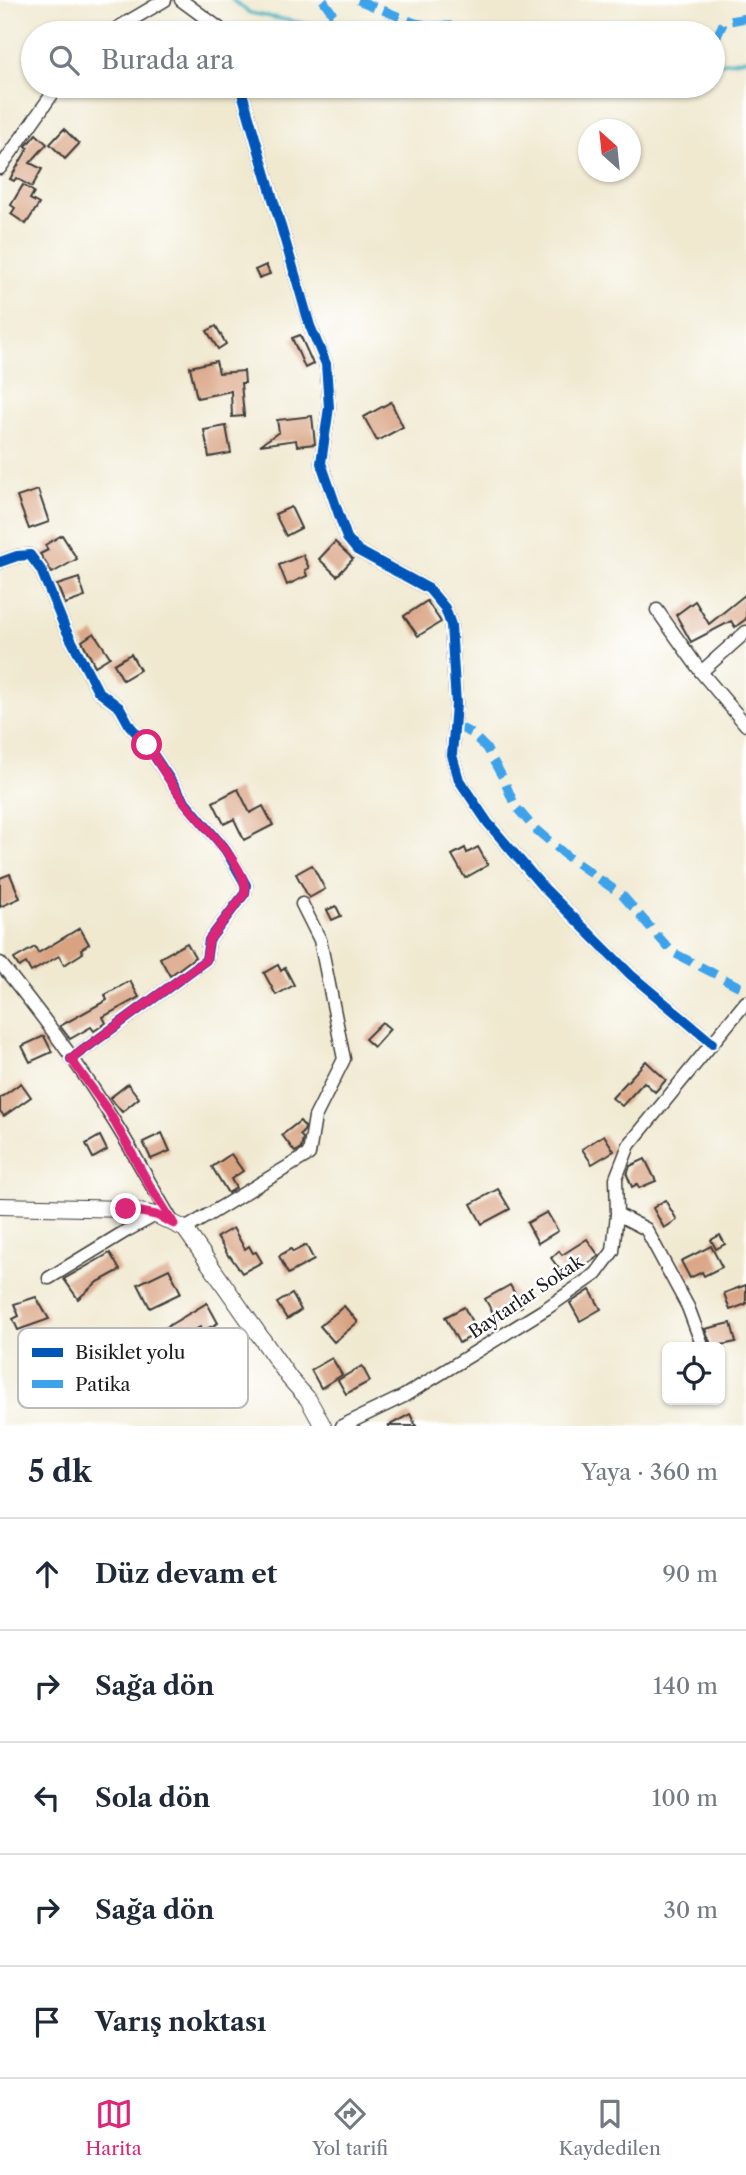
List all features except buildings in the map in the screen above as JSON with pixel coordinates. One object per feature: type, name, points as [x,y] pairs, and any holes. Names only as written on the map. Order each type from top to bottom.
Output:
[{"type":"main road","points":[[0,1206],[126,1209],[156,1215],[180,1226],[290,1379],[308,1399],[323,1426]]},
{"type":"street","points":[[129,21],[165,0]]},
{"type":"street","points":[[181,0],[210,21]]},
{"type":"street","points":[[0,168],[50,98]]},
{"type":"street","points":[[244,98],[310,326],[326,364],[329,407],[321,463],[347,538],[357,550],[429,589],[445,608],[451,625],[456,704],[452,755],[459,780],[488,823],[542,886],[631,975],[712,1043]]},
{"type":"street","points":[[0,562],[30,555],[41,570],[65,628],[98,691],[120,708],[183,799],[225,849],[246,886],[245,893],[209,940],[206,960],[71,1059]]},
{"type":"street","points":[[657,610],[701,672],[746,724]]},
{"type":"street","points":[[701,672],[746,632]]},
{"type":"street","points":[[0,963],[27,996],[109,1112],[150,1186],[180,1226],[309,1154],[315,1117],[344,1059],[320,940],[302,904]]},
{"type":"street","name":"Baytarlar Sokak","points":[[342,1426],[404,1396],[547,1308],[596,1274],[613,1251],[617,1214],[616,1178],[629,1145],[746,1002]]},
{"type":"street","points":[[617,1214],[646,1229],[688,1307],[701,1342]]},
{"type":"street","points":[[49,1278],[156,1215]]},
{"type":"waterway","points":[[232,0],[250,13],[292,21]]},
{"type":"waterway","points":[[725,62],[746,59]]},
{"type":"marked path","points":[[323,0],[335,17]]},
{"type":"marked path","points":[[358,0],[410,21]]},
{"type":"marked path","points":[[725,22],[746,18]]},
{"type":"marked path","points":[[455,725],[471,733],[486,748],[515,806],[534,828],[568,857],[622,895],[672,952],[746,990]]},
{"type":"cycle path","points":[[244,98],[310,326],[326,364],[329,407],[321,463],[347,538],[357,550],[429,589],[445,608],[451,625],[456,704],[452,755],[459,780],[488,823],[542,886],[631,975],[712,1043]]},
{"type":"cycle path","points":[[0,562],[30,555],[41,570],[65,628],[98,691],[120,708],[183,799],[225,849],[246,885],[245,893],[209,940],[206,960],[71,1059]]},
{"type":"route","points":[[126,1209],[156,1215],[174,1224],[109,1112],[71,1059],[206,960],[209,940],[245,893],[246,886],[225,849],[183,799],[147,745]]}]
